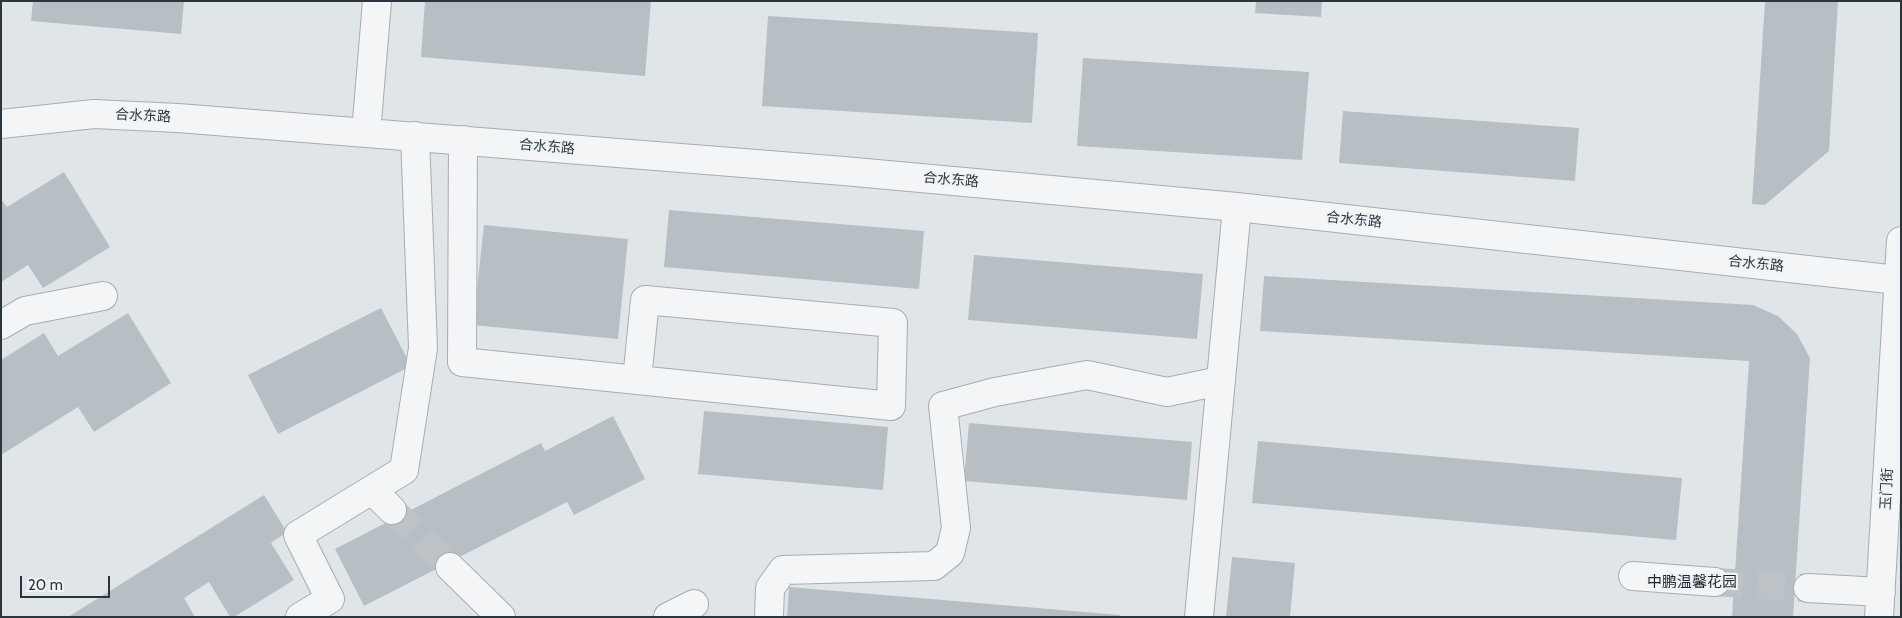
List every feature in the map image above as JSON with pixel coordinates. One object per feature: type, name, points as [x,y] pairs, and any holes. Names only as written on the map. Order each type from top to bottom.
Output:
[{"type":"street","points":[[366,133],[377,1]]},
{"type":"street","name":"合水东路","points":[[1,124],[94,114],[416,136],[844,171],[1237,207],[1898,280]]},
{"type":"street","points":[[300,617],[330,599],[298,535],[404,470],[424,348],[416,136]]},
{"type":"street","points":[[463,140],[462,362],[637,380],[890,406],[893,323],[645,300],[637,380]]},
{"type":"street","points":[[1198,617],[1237,207]]},
{"type":"street","name":"玉门街","points":[[1880,605],[1901,241]]},
{"type":"street","points":[[1,325],[25,311],[103,296]]},
{"type":"street","points":[[770,617],[770,588],[783,570],[934,566],[950,553],[956,528],[943,406],[995,392],[1087,375],[1167,392],[1220,381]]},
{"type":"street","points":[[372,490],[392,510]]},
{"type":"street","points":[[450,567],[501,617]]},
{"type":"street","points":[[1633,576],[1715,582]]},
{"type":"street","points":[[1808,588],[1880,605]]},
{"type":"street","points":[[668,617],[694,604]]},
{"type":"building","points":[[33,1],[184,1],[181,34],[31,21]]},
{"type":"building","points":[[425,1],[651,1],[645,76],[421,57]]},
{"type":"building","points":[[1256,1],[1322,1],[1321,17],[1255,13]]},
{"type":"building","points":[[1765,1],[1838,1],[1829,151],[1765,205],[1752,204]]},
{"type":"building","points":[[768,16],[1038,33],[1032,123],[762,106]]},
{"type":"building","points":[[1083,58],[1309,72],[1302,160],[1077,146]]},
{"type":"building","points":[[1343,111],[1579,128],[1575,181],[1339,163]]},
{"type":"building","points":[[64,172],[110,247],[43,288],[28,265],[1,282],[1,199],[7,207]]},
{"type":"building","points":[[669,210],[924,231],[919,289],[664,267]]},
{"type":"building","points":[[484,225],[628,239],[618,339],[473,325]]},
{"type":"building","points":[[974,255],[1203,274],[1197,339],[968,320]]},
{"type":"building","points":[[1264,276],[1753,305],[1778,316],[1797,334],[1810,358],[1793,617],[1732,617],[1749,361],[1260,331]]},
{"type":"building","points":[[381,308],[411,366],[278,434],[248,375]]},
{"type":"building","points":[[128,313],[171,383],[94,432],[78,407],[1,455],[1,360],[44,333],[58,356]]},
{"type":"building","points":[[704,411],[888,427],[883,490],[698,474]]},
{"type":"building","points":[[613,416],[645,479],[574,515],[567,502],[364,606],[335,549],[541,443],[545,451]]},
{"type":"building","points":[[969,423],[1192,442],[1187,500],[964,481]]},
{"type":"building","points":[[1258,441],[1682,478],[1676,540],[1252,503]]},
{"type":"building","points":[[264,495],[287,532],[271,543],[294,580],[234,617],[230,617],[209,582],[184,598],[195,617],[68,617]]},
{"type":"building","points":[[1232,557],[1295,563],[1290,617],[1226,617]]},
{"type":"building","points":[[789,587],[1120,615],[1120,617],[787,617]]},
{"type":"tunnel","points":[[392,510],[450,567]]},
{"type":"tunnel","points":[[1715,582],[1808,588]]},
{"type":"district","name":"中鹏温馨花园","points":[[1692,583]]}]
